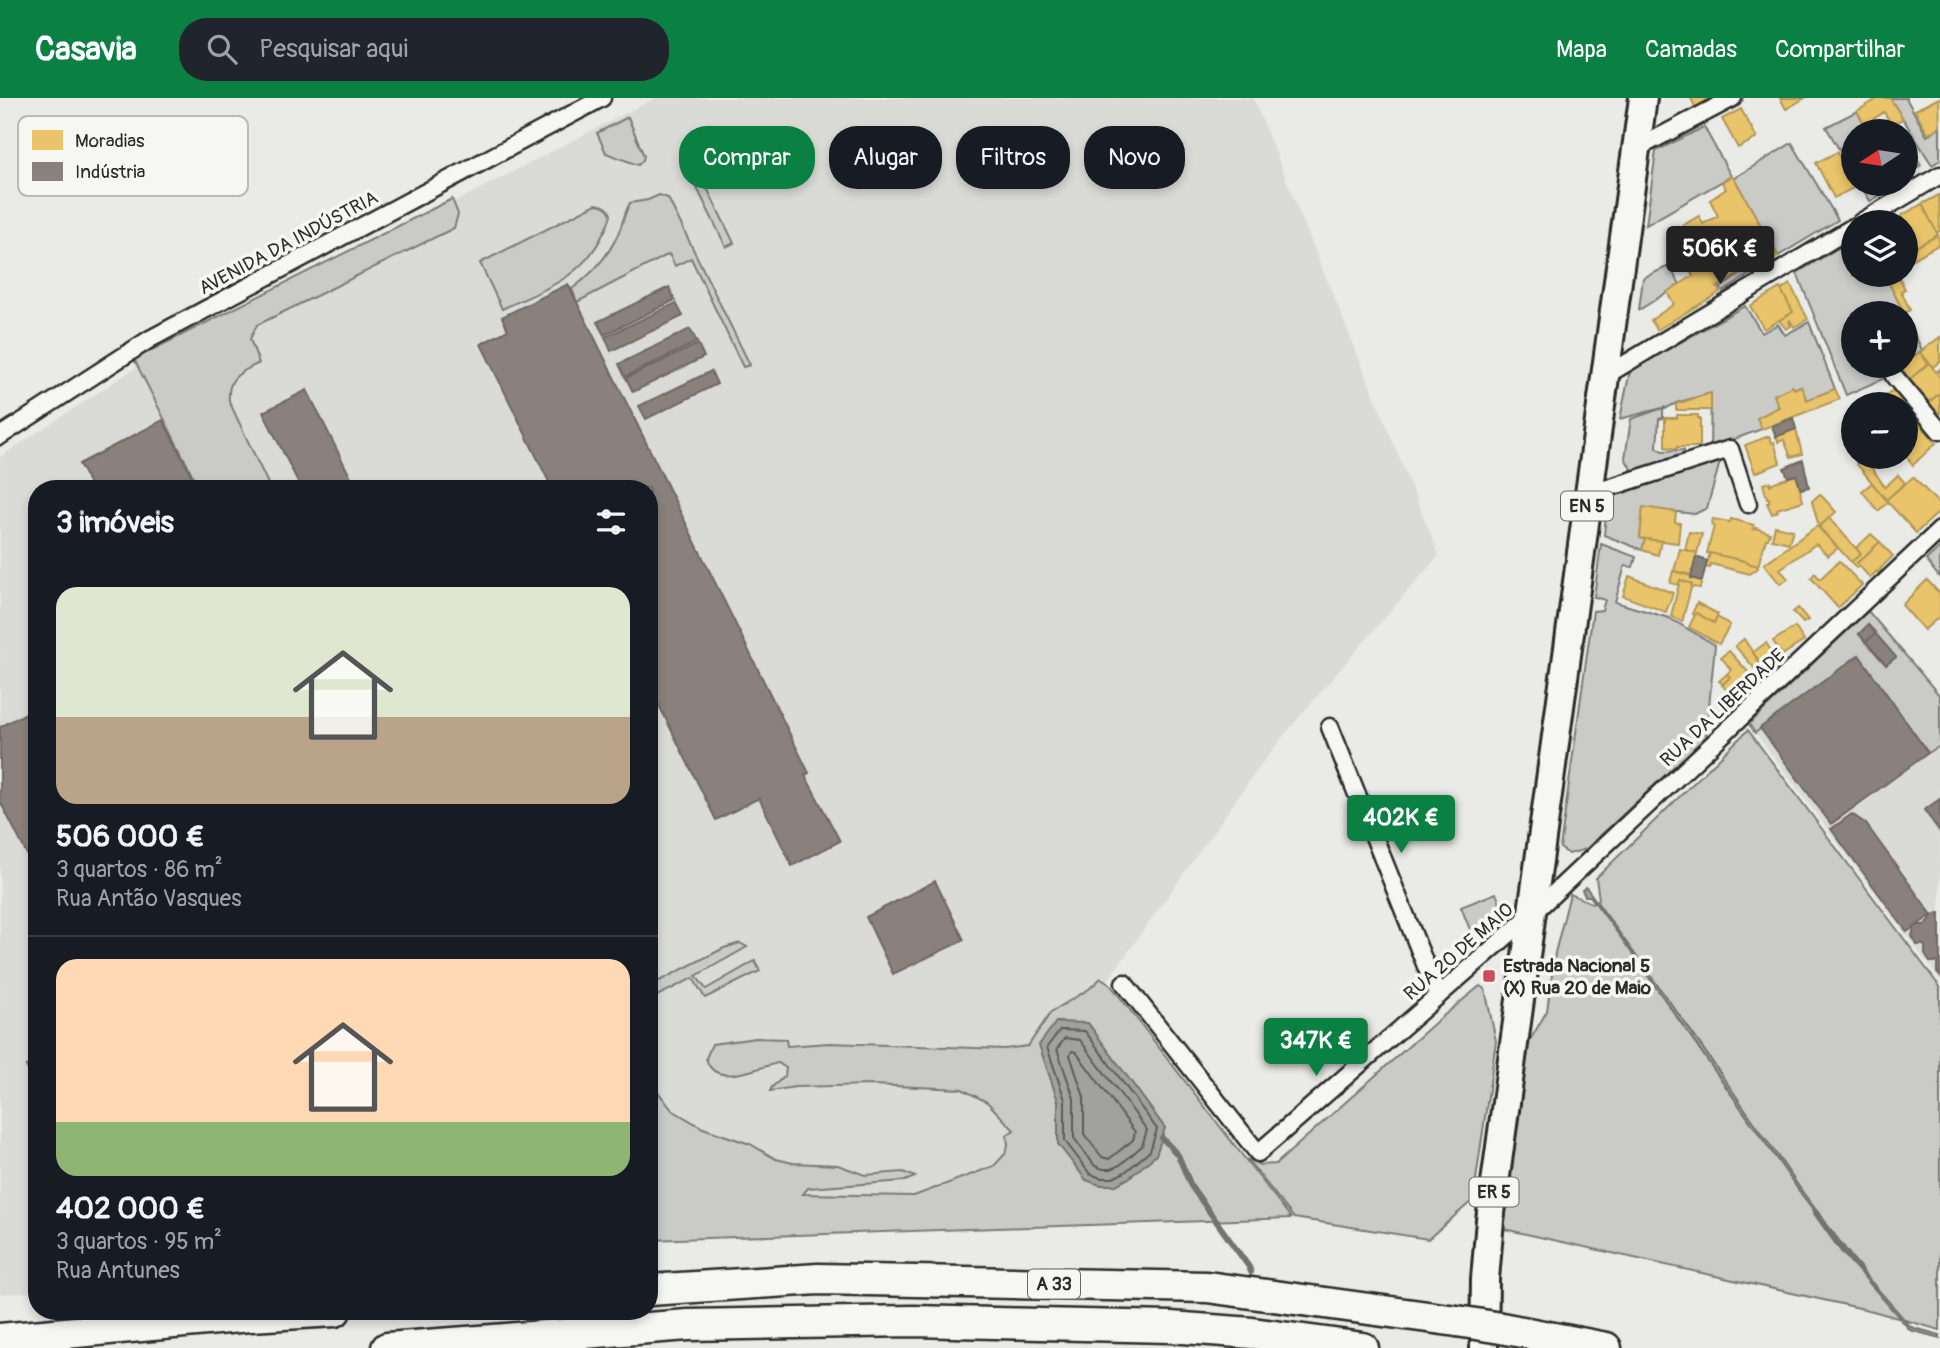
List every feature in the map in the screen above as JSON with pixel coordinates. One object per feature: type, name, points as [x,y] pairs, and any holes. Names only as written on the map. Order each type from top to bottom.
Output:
[{"type":"highway","name":"A 33","points":[[658,1289],[818,1279],[1207,1287],[1457,1321],[1493,1338],[1606,1348]]},
{"type":"highway","points":[[0,1339],[207,1320]]},
{"type":"highway","name":"A 33","points":[[387,1348],[688,1325],[913,1321],[1170,1326],[1252,1333],[1363,1348]]},
{"type":"main road","name":"EN 5","points":[[1532,914],[1643,98]]},
{"type":"main road","name":"ER 5","points":[[1493,1338],[1485,1279],[1490,1220],[1532,914]]},
{"type":"street","name":"AVENIDA DA INDÚSTRIA","points":[[0,436],[150,339],[603,98]]},
{"type":"street","points":[[1636,149],[1733,98]]},
{"type":"street","points":[[1881,210],[1940,175]]},
{"type":"street","points":[[1605,376],[1841,234]]},
{"type":"street","points":[[1896,378],[1940,431]]},
{"type":"street","points":[[1589,494],[1730,449],[1748,504]]},
{"type":"street","name":"RUA DA LIBERDADE","points":[[1532,914],[1940,530]]},
{"type":"street","points":[[1330,727],[1438,996]]},
{"type":"street","name":"RUA 20 DE MAIO","points":[[1124,983],[1258,1153],[1532,914]]},
{"type":"shaded area","points":[[655,98],[1253,98],[1439,555],[1260,766],[1106,983],[1243,1159],[658,1235],[658,480],[28,480],[28,1292],[0,1294],[0,457],[140,365]]},
{"type":"shaded area","points":[[1890,98],[1906,98],[1918,119],[1903,119]]},
{"type":"shaded area","points":[[1857,111],[1862,119],[1842,119]]},
{"type":"shaded area","points":[[628,117],[644,156],[638,165],[606,153],[597,133]]},
{"type":"shaded area","points":[[1841,119],[1841,153],[1826,127]]},
{"type":"shaded area","points":[[1918,120],[1927,136],[1940,127],[1940,160],[1932,165],[1918,143]]},
{"type":"shaded area","points":[[1704,127],[1731,176],[1646,225],[1656,151]]},
{"type":"shaded area","points":[[1792,143],[1838,220],[1778,256],[1734,178]]},
{"type":"shaded area","points":[[697,189],[707,189],[734,243],[726,247]]},
{"type":"shaded area","points":[[659,195],[668,198],[750,365],[743,367],[691,258],[675,266],[669,254],[577,302],[572,289],[604,258],[620,230],[630,203]]},
{"type":"shaded area","points":[[452,199],[458,214],[454,228],[257,325],[250,339],[259,363],[236,376],[230,386],[229,401],[266,480],[195,480],[134,359]]},
{"type":"shaded area","points":[[596,204],[605,207],[611,215],[591,254],[558,282],[502,309],[480,263]]},
{"type":"shaded area","points":[[1841,246],[1841,287],[1891,287],[1898,301],[1841,301],[1841,378],[1884,378],[1853,392],[1845,392],[1797,273]]},
{"type":"shaded area","points":[[1669,266],[1680,284],[1639,310],[1643,278]]},
{"type":"shaded area","points":[[1753,266],[1756,270],[1723,292],[1720,288]]},
{"type":"shaded area","points":[[1745,306],[1762,333],[1778,324],[1785,335],[1809,322],[1835,389],[1807,400],[1800,386],[1774,395],[1779,407],[1758,418],[1762,429],[1710,448],[1711,393],[1676,403],[1663,410],[1663,418],[1659,419],[1657,447],[1662,451],[1684,450],[1684,455],[1637,471],[1631,469],[1625,458],[1631,419],[1666,407],[1620,419],[1630,371]]},
{"type":"shaded area","points":[[1716,458],[1720,462],[1707,508],[1695,514],[1643,508],[1640,538],[1645,539],[1642,550],[1604,535],[1608,493]]},
{"type":"shaded area","points":[[1601,544],[1636,557],[1633,567],[1625,566],[1615,602],[1669,618],[1715,645],[1706,737],[1586,849],[1569,854],[1560,848],[1593,611],[1602,610],[1605,600],[1594,597]]},
{"type":"shaded area","points":[[1940,547],[1940,578],[1926,560]]},
{"type":"shaded area","points":[[1868,611],[1940,695],[1940,980],[1749,724]]},
{"type":"shaded area","points":[[1868,611],[1940,696],[1940,746],[1928,753],[1859,655],[1755,733],[1749,724]]},
{"type":"shaded area","points":[[1748,730],[1940,987],[1940,1330],[1873,1311],[1504,1229],[1526,1047],[1547,1011],[1555,953],[1570,894],[1592,903],[1599,899],[1596,878]]},
{"type":"shaded area","points":[[1496,893],[1504,914],[1512,912],[1511,914],[1485,937],[1483,933],[1473,937],[1461,907]]},
{"type":"shaded area","points":[[740,943],[747,947],[696,976],[706,989],[755,961],[760,971],[705,998],[693,978],[658,996],[658,981],[724,948]]},
{"type":"shaded area","points":[[1101,978],[1109,983],[1291,1218],[658,1240],[658,1092],[672,1110],[703,1128],[750,1144],[776,1159],[793,1163],[838,1165],[865,1175],[903,1172],[915,1177],[905,1181],[808,1188],[803,1194],[914,1196],[994,1166],[1005,1154],[1007,1135],[1014,1130],[987,1102],[962,1089],[871,1085],[795,1087],[770,1091],[785,1076],[786,1068],[778,1063],[743,1073],[717,1073],[706,1058],[712,1044],[756,1038],[786,1039],[787,1046],[829,1043],[1005,1049],[1028,1046],[1051,1012],[1089,989]]},
{"type":"shaded area","points":[[1480,986],[1485,989],[1496,1041],[1473,1200],[1428,1239],[1294,1218],[1247,1159],[1260,1165],[1276,1164]]},
{"type":"water","points":[[1586,887],[1693,1034],[1804,1194],[1866,1276],[1911,1327],[1940,1335],[1940,1338],[1910,1330],[1865,1278],[1802,1195],[1624,942],[1590,896],[1585,896],[1582,890]]},
{"type":"water","points":[[1056,1022],[1088,1023],[1165,1128],[1156,1155],[1129,1178],[1116,1185],[1100,1185],[1086,1180],[1058,1144],[1058,1101],[1039,1045]]},
{"type":"building: Moradias","points":[[1691,98],[1713,98],[1696,109]]},
{"type":"building: Moradias","points":[[1780,98],[1805,98],[1786,109]]},
{"type":"building: Moradias","points":[[1879,98],[1890,98],[1903,119],[1888,119],[1884,112],[1874,119],[1862,119],[1857,111]]},
{"type":"building: Moradias","points":[[1939,98],[1940,127],[1928,134],[1915,110]]},
{"type":"building: Moradias","points":[[1741,109],[1757,138],[1738,148],[1722,119]]},
{"type":"building: Moradias","points":[[1837,152],[1841,160],[1841,194],[1834,198],[1816,163]]},
{"type":"building: Moradias","points":[[1731,176],[1778,256],[1769,263],[1764,254],[1750,262],[1753,266],[1717,287],[1720,292],[1657,330],[1651,320],[1674,304],[1667,292],[1693,276],[1683,256],[1706,242],[1704,237],[1686,247],[1681,238],[1686,234],[1682,226],[1699,216],[1703,224],[1718,216],[1710,200],[1726,189],[1722,182]]},
{"type":"building: Moradias","points":[[1939,195],[1940,231],[1936,233],[1922,204]]},
{"type":"building: Moradias","points":[[1922,204],[1938,235],[1918,246],[1918,210],[1912,210]]},
{"type":"building: Moradias","points":[[1938,235],[1940,244],[1918,256],[1918,246]]},
{"type":"building: Moradias","points":[[1790,284],[1808,319],[1794,327],[1790,320],[1791,326],[1786,329],[1779,320],[1793,312],[1781,290]]},
{"type":"building: Moradias","points":[[1891,287],[1905,289],[1901,291],[1906,301],[1898,301]]},
{"type":"building: Moradias","points":[[1780,288],[1793,312],[1764,329],[1750,306]]},
{"type":"building: Moradias","points":[[1940,337],[1940,362],[1933,367],[1920,352]]},
{"type":"building: Moradias","points":[[1920,352],[1928,364],[1918,372]]},
{"type":"building: Moradias","points":[[1929,363],[1936,372],[1940,369],[1940,393],[1929,402],[1910,379],[1918,378],[1918,372]]},
{"type":"building: Moradias","points":[[1793,386],[1794,389],[1801,386],[1807,400],[1835,389],[1840,399],[1762,429],[1757,418],[1779,407],[1774,395]]},
{"type":"building: Moradias","points":[[1711,393],[1711,410],[1676,410],[1676,404]]},
{"type":"building: Moradias","points":[[1940,393],[1940,415],[1929,402]]},
{"type":"building: Moradias","points":[[1677,415],[1698,415],[1700,447],[1665,447],[1665,418],[1677,418]]},
{"type":"building: Moradias","points":[[1918,422],[1936,443],[1918,460]]},
{"type":"building: Moradias","points":[[1796,429],[1802,454],[1791,457],[1784,440],[1778,442],[1777,436]]},
{"type":"building: Moradias","points":[[1769,436],[1772,443],[1774,442],[1780,463],[1755,473],[1745,445]]},
{"type":"building: Moradias","points":[[1861,469],[1872,469],[1885,487],[1898,475],[1905,483],[1886,500]]},
{"type":"building: Moradias","points":[[1796,475],[1803,501],[1777,509],[1778,511],[1772,514],[1763,484],[1770,482],[1770,485]]},
{"type":"building: Moradias","points":[[1913,477],[1940,505],[1940,511],[1916,533],[1886,500]]},
{"type":"building: Moradias","points":[[1872,483],[1888,502],[1878,511],[1862,491]]},
{"type":"building: Moradias","points":[[1820,494],[1836,512],[1819,527],[1812,501]]},
{"type":"building: Moradias","points":[[1643,507],[1676,512],[1675,522],[1680,523],[1678,543],[1640,538]]},
{"type":"building: Moradias","points":[[1829,518],[1861,554],[1851,562],[1819,527]]},
{"type":"building: Moradias","points":[[1713,519],[1730,522],[1731,519],[1754,525],[1755,530],[1756,528],[1770,533],[1758,566],[1707,553],[1714,526],[1711,525]]},
{"type":"building: Moradias","points":[[1775,526],[1793,530],[1789,543],[1772,539]]},
{"type":"building: Moradias","points":[[1817,526],[1838,548],[1828,556],[1816,544],[1780,569],[1788,579],[1780,584],[1764,564]]},
{"type":"building: Moradias","points":[[1689,532],[1702,534],[1697,553],[1685,550]]},
{"type":"building: Moradias","points":[[1871,534],[1880,542],[1857,563],[1859,566],[1856,568],[1851,562],[1861,554],[1856,548]]},
{"type":"building: Moradias","points":[[1645,539],[1661,541],[1658,555],[1642,550]]},
{"type":"building: Moradias","points":[[1880,542],[1893,556],[1870,578],[1857,563]]},
{"type":"building: Moradias","points":[[1680,549],[1697,553],[1691,575],[1674,571]]},
{"type":"building: Moradias","points":[[1710,553],[1744,561],[1758,568],[1750,574],[1711,564],[1710,568],[1706,567]]},
{"type":"building: Moradias","points":[[1839,561],[1862,585],[1838,608],[1811,578],[1815,573],[1820,579]]},
{"type":"building: Moradias","points":[[1673,571],[1702,581],[1700,588],[1691,587],[1692,584],[1680,580],[1679,585],[1670,583]]},
{"type":"building: Moradias","points":[[1629,576],[1673,593],[1666,612],[1623,596]]},
{"type":"building: Moradias","points":[[1680,580],[1692,584],[1682,622],[1671,616]]},
{"type":"building: Moradias","points":[[1927,580],[1940,594],[1940,616],[1924,630],[1902,605]]},
{"type":"building: Moradias","points":[[1697,603],[1718,614],[1714,623],[1696,613],[1692,614]]},
{"type":"building: Moradias","points":[[1798,608],[1808,620],[1803,623],[1793,612]]},
{"type":"building: Moradias","points":[[1696,613],[1714,623],[1717,617],[1730,625],[1719,644],[1689,627]]},
{"type":"building: Moradias","points":[[1795,627],[1804,641],[1782,655],[1773,641]]},
{"type":"building: Moradias","points":[[1744,639],[1761,665],[1755,669],[1735,646]]},
{"type":"building: Moradias","points":[[1766,643],[1776,658],[1763,667],[1753,652]]},
{"type":"building: Moradias","points":[[1729,651],[1758,683],[1738,701],[1722,685],[1730,677],[1727,674],[1731,670],[1721,657]]},
{"type":"building: Moradias","points":[[1727,674],[1730,677],[1723,684],[1719,681]]},
{"type":"building: Indústria","points":[[568,284],[809,773],[805,775],[840,841],[792,866],[759,798],[716,820],[658,703],[658,480],[548,480],[481,344],[508,330],[502,317]]},
{"type":"building: Indústria","points":[[669,287],[675,300],[604,335],[597,322]]},
{"type":"building: Indústria","points":[[676,303],[683,316],[611,351],[605,337]]},
{"type":"building: Indústria","points":[[690,329],[697,342],[625,377],[619,364]]},
{"type":"building: Indústria","points":[[698,344],[704,357],[633,392],[626,378]]},
{"type":"building: Indústria","points":[[711,371],[717,384],[646,419],[639,406]]},
{"type":"building: Indústria","points":[[307,390],[352,480],[297,480],[263,412]]},
{"type":"building: Indústria","points":[[1793,418],[1796,429],[1776,437],[1772,426]]},
{"type":"building: Indústria","points":[[163,420],[194,480],[88,480],[79,464]]},
{"type":"building: Indústria","points":[[1803,460],[1809,487],[1801,489],[1796,475],[1788,477],[1784,468]]},
{"type":"building: Indústria","points":[[1696,557],[1707,561],[1702,581],[1691,578]]},
{"type":"building: Indústria","points":[[1868,625],[1896,657],[1886,665],[1859,634]]},
{"type":"building: Indústria","points":[[1868,625],[1876,633],[1866,642],[1859,634]]},
{"type":"building: Indústria","points":[[1859,655],[1928,753],[1831,824],[1760,728]]},
{"type":"building: Indústria","points":[[28,712],[28,856],[0,801],[0,727]]},
{"type":"building: Indústria","points":[[1940,799],[1940,832],[1924,810]]},
{"type":"building: Indústria","points":[[1852,814],[1866,824],[1932,915],[1907,932],[1831,829]]},
{"type":"building: Indústria","points":[[935,881],[964,940],[893,974],[866,917]]},
{"type":"building: Indústria","points":[[1940,913],[1940,976],[1937,973],[1937,962],[1930,962],[1924,945],[1917,945],[1912,936],[1914,928],[1924,925],[1932,915]]},
{"type":"waterway","points":[[1162,1138],[1178,1155],[1191,1186],[1251,1272]]},
{"type":"waterway","points":[[1816,1213],[1861,1271]]},
{"type":"place","name":"Estrada Nacional 5 (X) Rua 20 de Maio","points":[[1489,976]]}]
